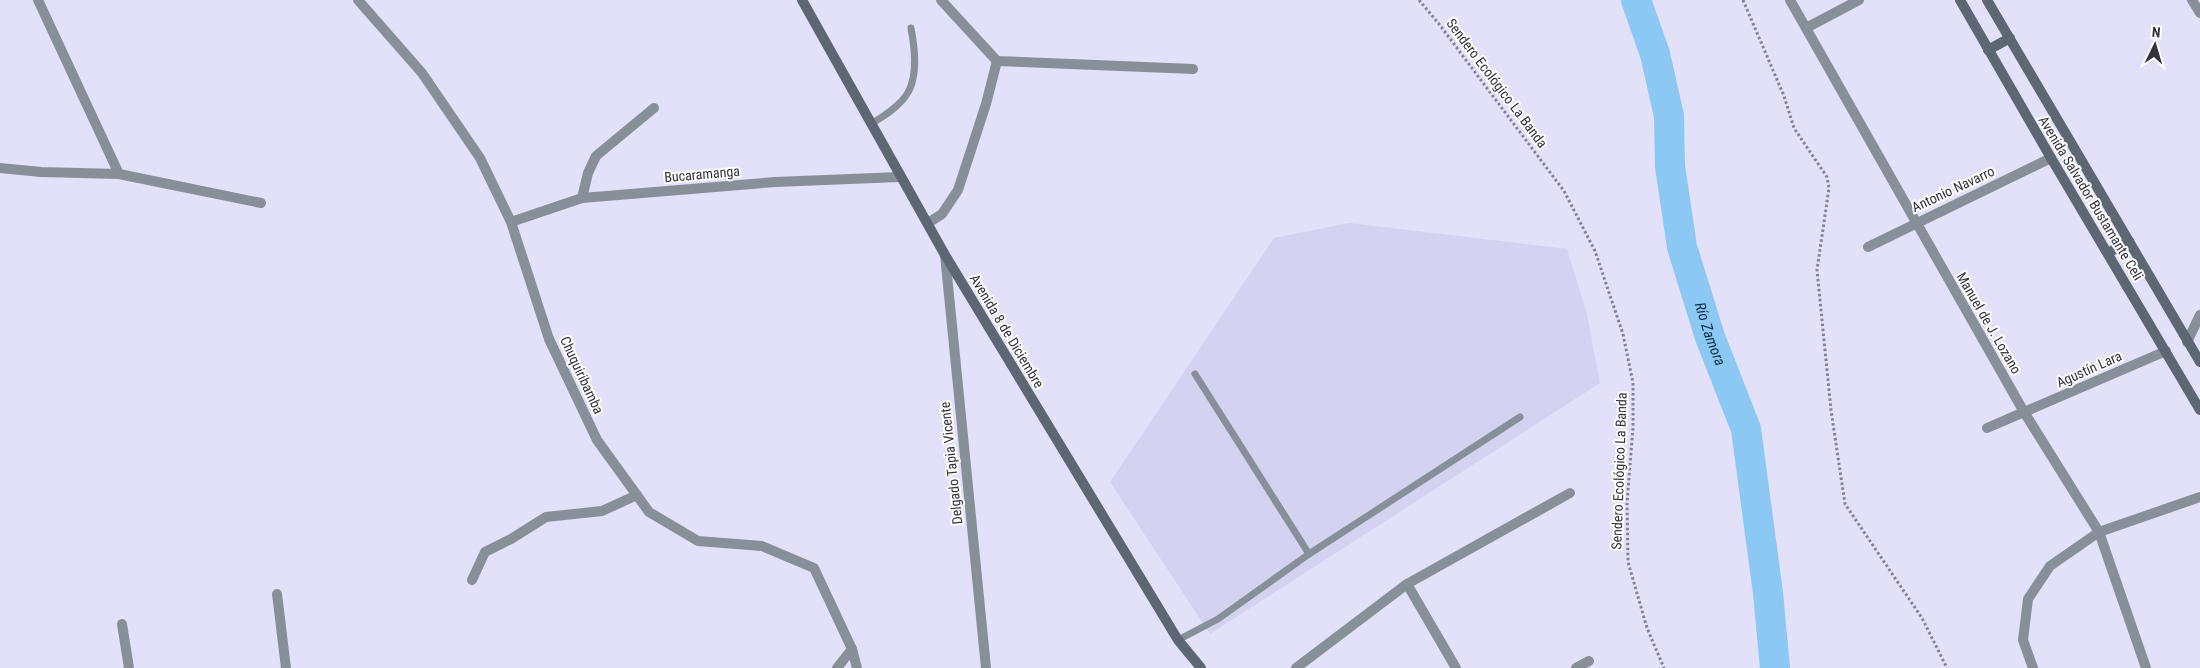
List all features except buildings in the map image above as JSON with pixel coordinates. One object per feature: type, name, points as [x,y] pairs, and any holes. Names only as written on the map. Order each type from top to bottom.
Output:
[{"type":"main road","name":"Avenida 8 de Diciembre","points":[[802,0],[945,255],[1178,640],[1201,668]]},
{"type":"main road","name":"Avenida Salvador Bustamante Celi","points":[[1960,0],[2200,410]]},
{"type":"main road","name":"Avenida Salvador Bustamante Celi","points":[[1987,0],[2200,362]]},
{"type":"main road","points":[[1988,50],[2010,38]]},
{"type":"main road","points":[[2108,253],[2129,241]]},
{"type":"street","points":[[38,0],[119,174]]},
{"type":"street","name":"Chuquiribamba","points":[[358,0],[422,73],[480,158],[511,222],[549,339],[597,440],[649,512],[698,541],[762,546],[814,568],[852,650],[857,668]]},
{"type":"street","points":[[942,0],[997,61],[1193,68]]},
{"type":"street","name":"Manuel de J. Lozano","points":[[1790,0],[2024,412],[2099,532],[2146,668]]},
{"type":"street","points":[[1806,28],[1859,0]]},
{"type":"street","points":[[2192,0],[2200,13]]},
{"type":"street","points":[[928,223],[942,214],[958,190],[986,104],[997,61]]},
{"type":"street","points":[[582,198],[588,173],[596,156],[654,108]]},
{"type":"street","name":"Antonio Navarro","points":[[1868,247],[2051,158]]},
{"type":"street","points":[[0,168],[41,172],[119,174],[261,203]]},
{"type":"street","name":"Bucaramanga","points":[[511,222],[582,198],[775,182],[900,177]]},
{"type":"street","name":"Delgado Tapia Vicente","points":[[945,255],[986,668]]},
{"type":"street","points":[[2187,342],[2200,315]]},
{"type":"street","name":"Agustín Lara","points":[[1987,428],[2166,350]]},
{"type":"street","points":[[1296,668],[1407,584],[1570,493]]},
{"type":"street","points":[[472,580],[485,552],[546,517],[602,511],[637,494]]},
{"type":"street","points":[[2033,668],[2023,640],[2028,599],[2050,566],[2099,532],[2200,497]]},
{"type":"street","points":[[1407,584],[1456,668]]},
{"type":"street","points":[[277,594],[286,668]]},
{"type":"street","points":[[122,624],[129,668]]},
{"type":"street","points":[[837,668],[852,650]]},
{"type":"street","points":[[1576,668],[1589,661]]},
{"type":"lane","points":[[871,124],[906,97],[914,72],[915,52],[911,28]]},
{"type":"lane","points":[[1195,374],[1309,554]]},
{"type":"lane","points":[[1178,640],[1218,618],[1309,554],[1520,417]]},
{"type":"path","name":"Sendero Ecológico La Banda","points":[[1419,0],[1564,191],[1595,251],[1623,334],[1633,383],[1633,427],[1627,503],[1628,562],[1647,628],[1664,668]]},
{"type":"path","points":[[1743,0],[1784,96],[1794,128],[1827,177],[1829,188],[1817,270],[1831,410],[1844,504],[1922,618],[1947,668]]},
{"type":"shaded area","points":[[1349,223],[1567,249],[1587,314],[1600,383],[1210,634],[1110,482],[1274,238]]},
{"type":"waterway","name":"Río Zamora","points":[[1636,0],[1655,54],[1669,116],[1670,166],[1682,247],[1710,337],[1746,429],[1768,593],[1775,668]]}]
